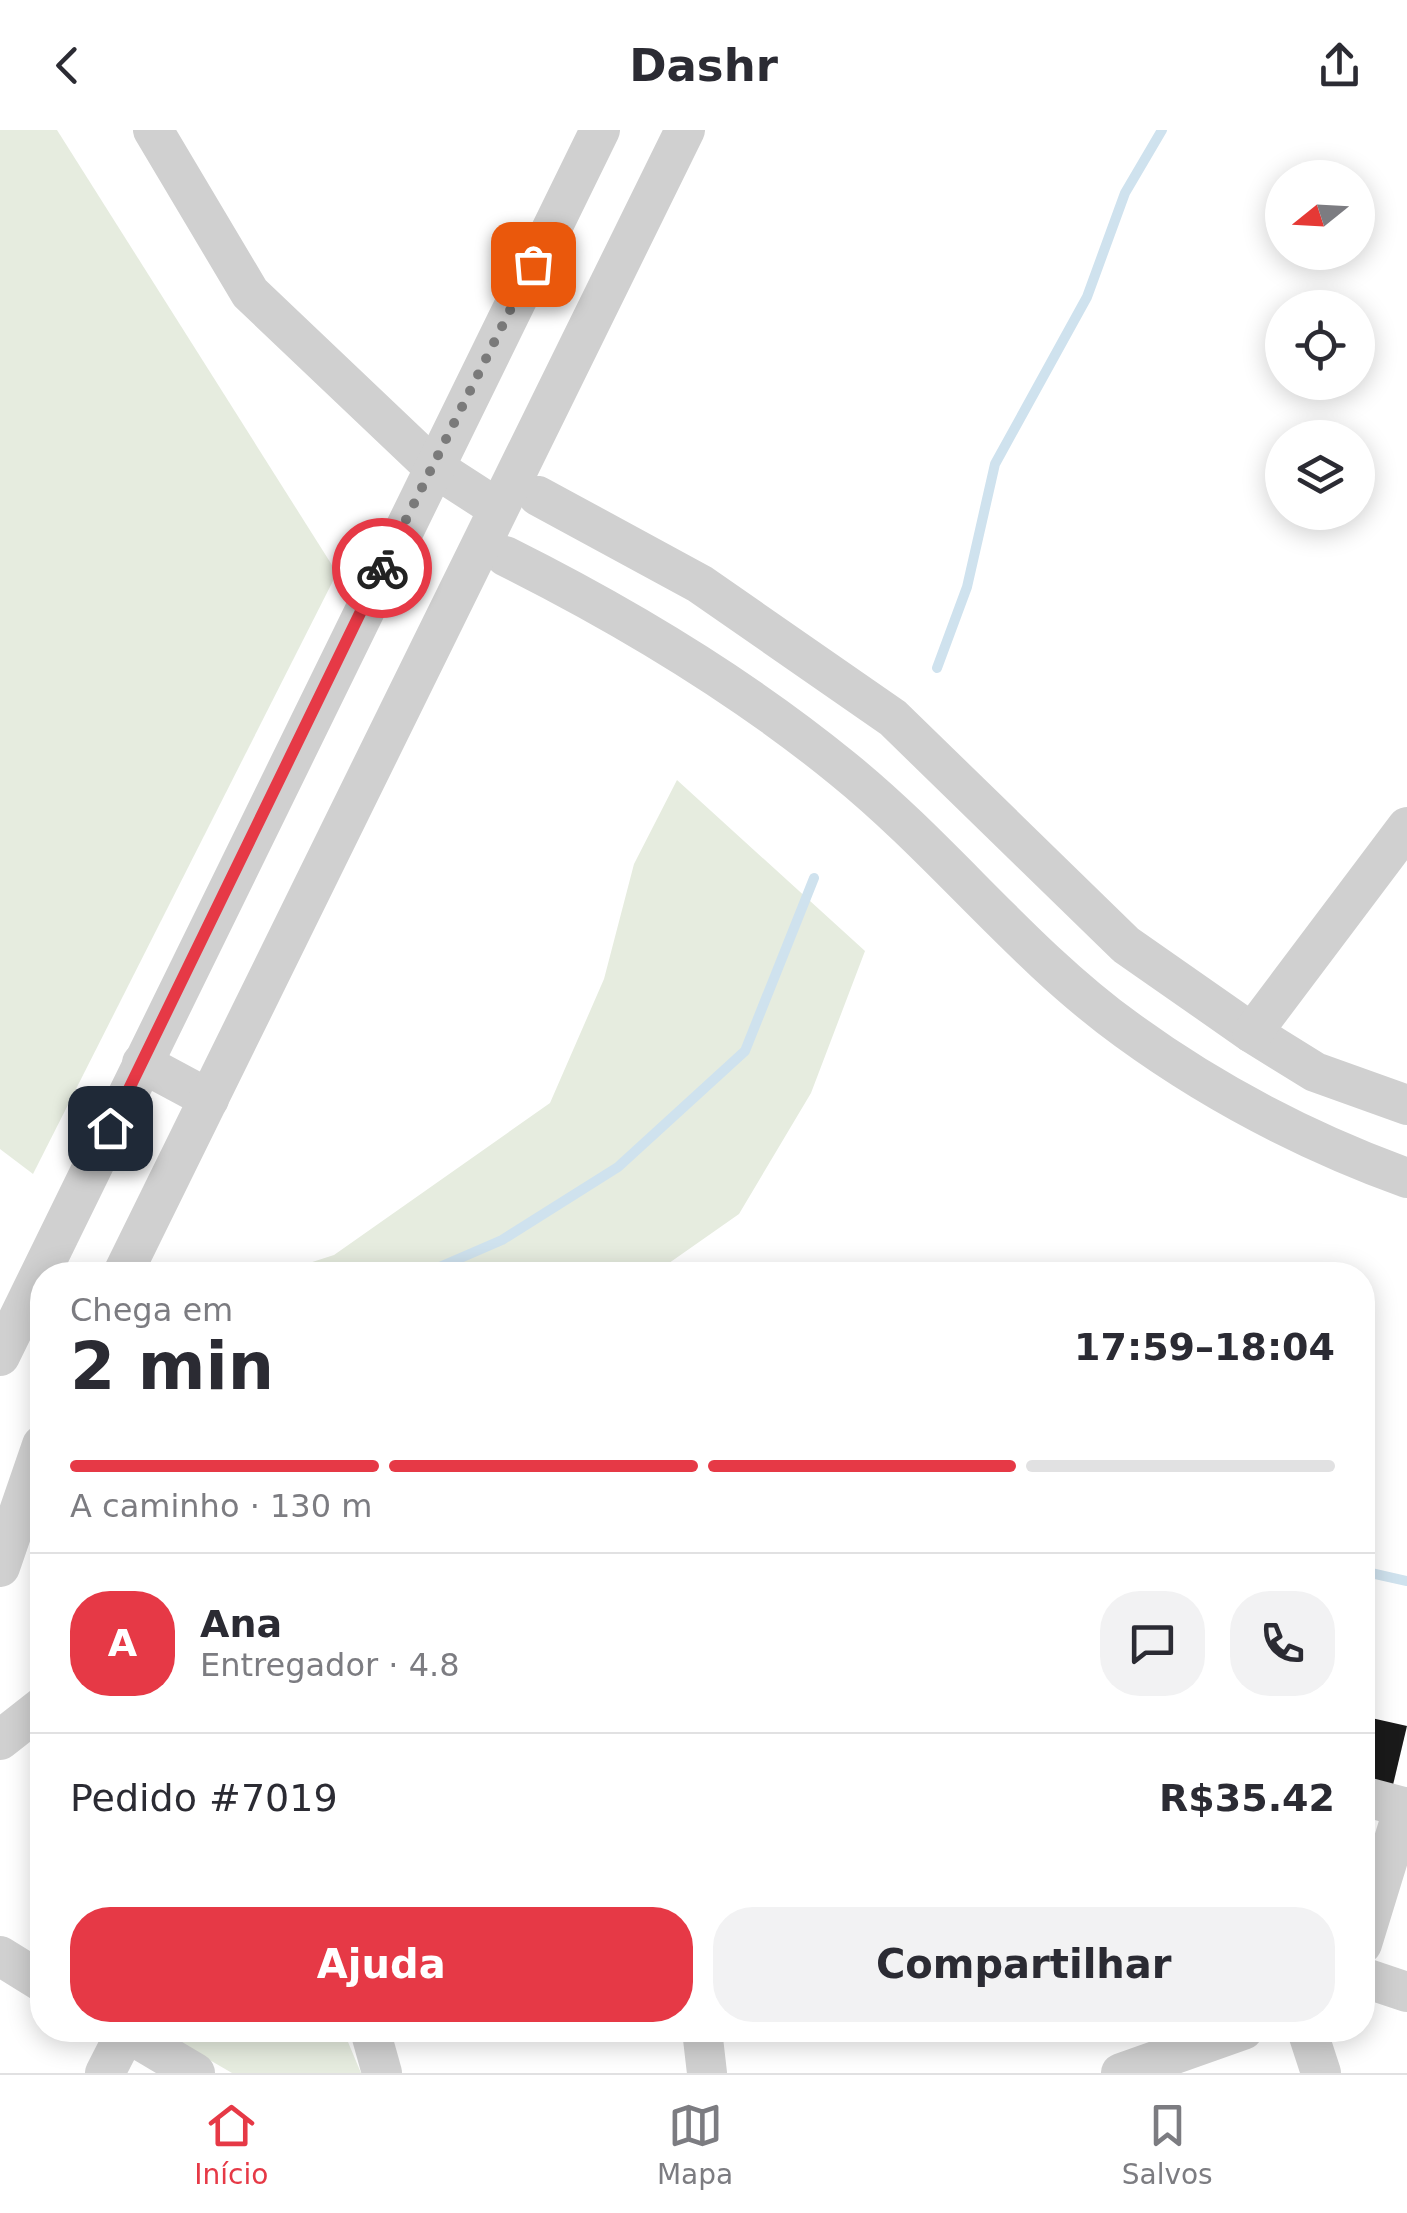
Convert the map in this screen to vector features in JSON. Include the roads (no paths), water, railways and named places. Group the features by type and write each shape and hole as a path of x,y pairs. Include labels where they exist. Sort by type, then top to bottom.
{"street":[{"path":"153,130 250,293 432,466 497,508"},
{"path":"40,1262 600,130"},
{"path":"128,1262 685,130"},
{"path":"538,496 700,584 893,718 1126,945 1315,1072 1407,1105"},
{"path":"587,597 610,536"},
{"path":"505,556 587,597 734,686 846,770 1125,1029 1236,1102 1407,1178"},
{"path":"1252,1033 1407,827"},
{"path":"142,1063 209,1099"},
{"path":"5,1331 30,1282"},
{"path":"0,1567 30,1480"},
{"path":"1375,1800 1405,1808 1375,1903"},
{"path":"0,1956 30,1975"},
{"path":"1375,1981 1407,1992"},
{"path":"106,2073 120,2042"},
{"path":"143,2042 194,2073"},
{"path":"373,2042 382,2073"},
{"path":"703,2042 707,2073"},
{"path":"1120,2073 1209,2042"},
{"path":"1311,2042 1321,2073"}],"waterway":[{"path":"937,668 967,587 995,464 1087,297 1125,193 1162,130"},
{"path":"451,1262 502,1240 618,1167 745,1051 814,878"},
{"path":"1375,1574 1407,1581"}]}
